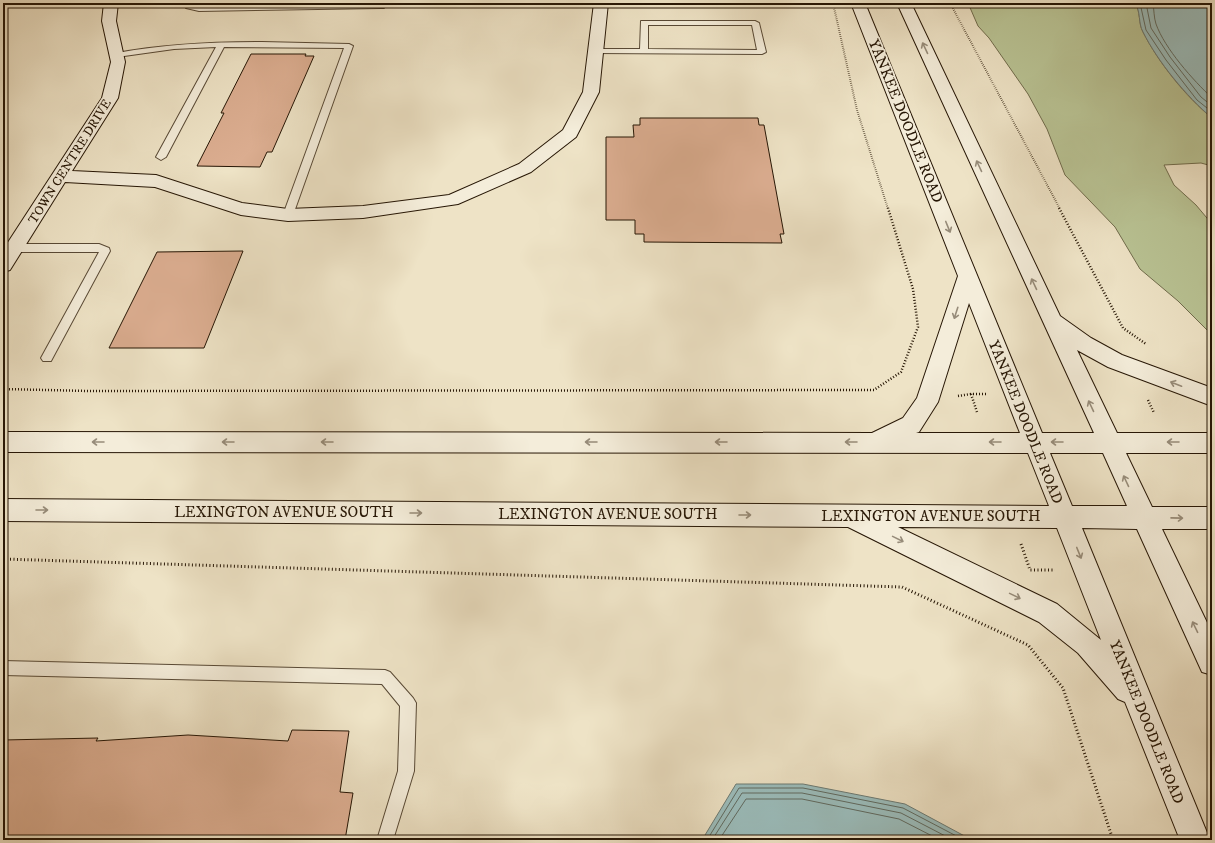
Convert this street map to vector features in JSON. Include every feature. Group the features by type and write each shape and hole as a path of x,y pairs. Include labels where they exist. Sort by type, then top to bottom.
{"street":[{"name":"TOWN CENTRE DRIVE","path":"3,265 110,98 118,62 109,21 111,3"},
{"path":"60,176 156,181 241,209 288,215 363,212 452,200 525,168 570,132 591,92 601,3"},
{"name":"YANKEE DOODLE ROAD","path":"858,3 1195,840"},
{"path":"904,3 1212,662"},
{"path":"876,442 911,425 927,402 968,276"},
{"path":"1051,319 1084,344 1115,361 1212,398"},
{"path":"3,442 1212,443"},
{"name":"LEXINGTON AVENUE SOUTH","path":"3,510 1212,518"},
{"path":"851,516 1048,613 1087,644 1138,701"}],"lane":[{"path":"188,3 189,6 198,9 381,6 382,3"},
{"path":"596,51 644,52 762,52 755,23 644,23 644,52"},
{"path":"117,55 151,48 183,45 349,46 288,215"},
{"path":"161,157 221,45"},
{"path":"14,248 99,248 105,251 47,358"},
{"path":"3,668 385,677 408,703 406,771 385,840"}],"path":[{"path":"3,389 89,391 874,390 901,372 918,327 913,289 857,110 833,3"},
{"path":"950,3 1123,328 1148,346"},
{"path":"971,394 977,412"},
{"path":"957,396 971,394 993,394"},
{"path":"1021,543 1030,570 1058,570"},
{"path":"3,559 902,587 1028,645 1062,688 1113,840"}],"green space":[{"path":"968,3 1135,3 1138,10 1141,29 1156,55 1192,100 1212,118 1212,166 1201,163 1164,165 1174,185 1196,205 1212,224 1212,335 1178,301 1140,269 1115,227 1065,175 1047,129 1028,94 989,38 978,26"}],"water":[{"path":"1135,3 1212,3 1212,118 1192,100 1156,55 1141,29 1138,10"},
{"path":"736,784 803,784 905,804 972,840 702,840"}],"building":[{"path":"251,54 306,54 305,56 314,56 272,152 267,152 260,167 197,166 224,113 221,113"},
{"path":"640,118 758,118 759,125 764,125 784,234 780,234 782,243 644,242 644,234 635,234 635,220 606,220 606,137 634,137 633,125 640,125"},
{"path":"243,251 204,348 109,348 157,252"},
{"path":"292,730 349,731 340,792 353,793 345,840 3,840 3,740 98,738 96,741 188,735 288,741"}]}
